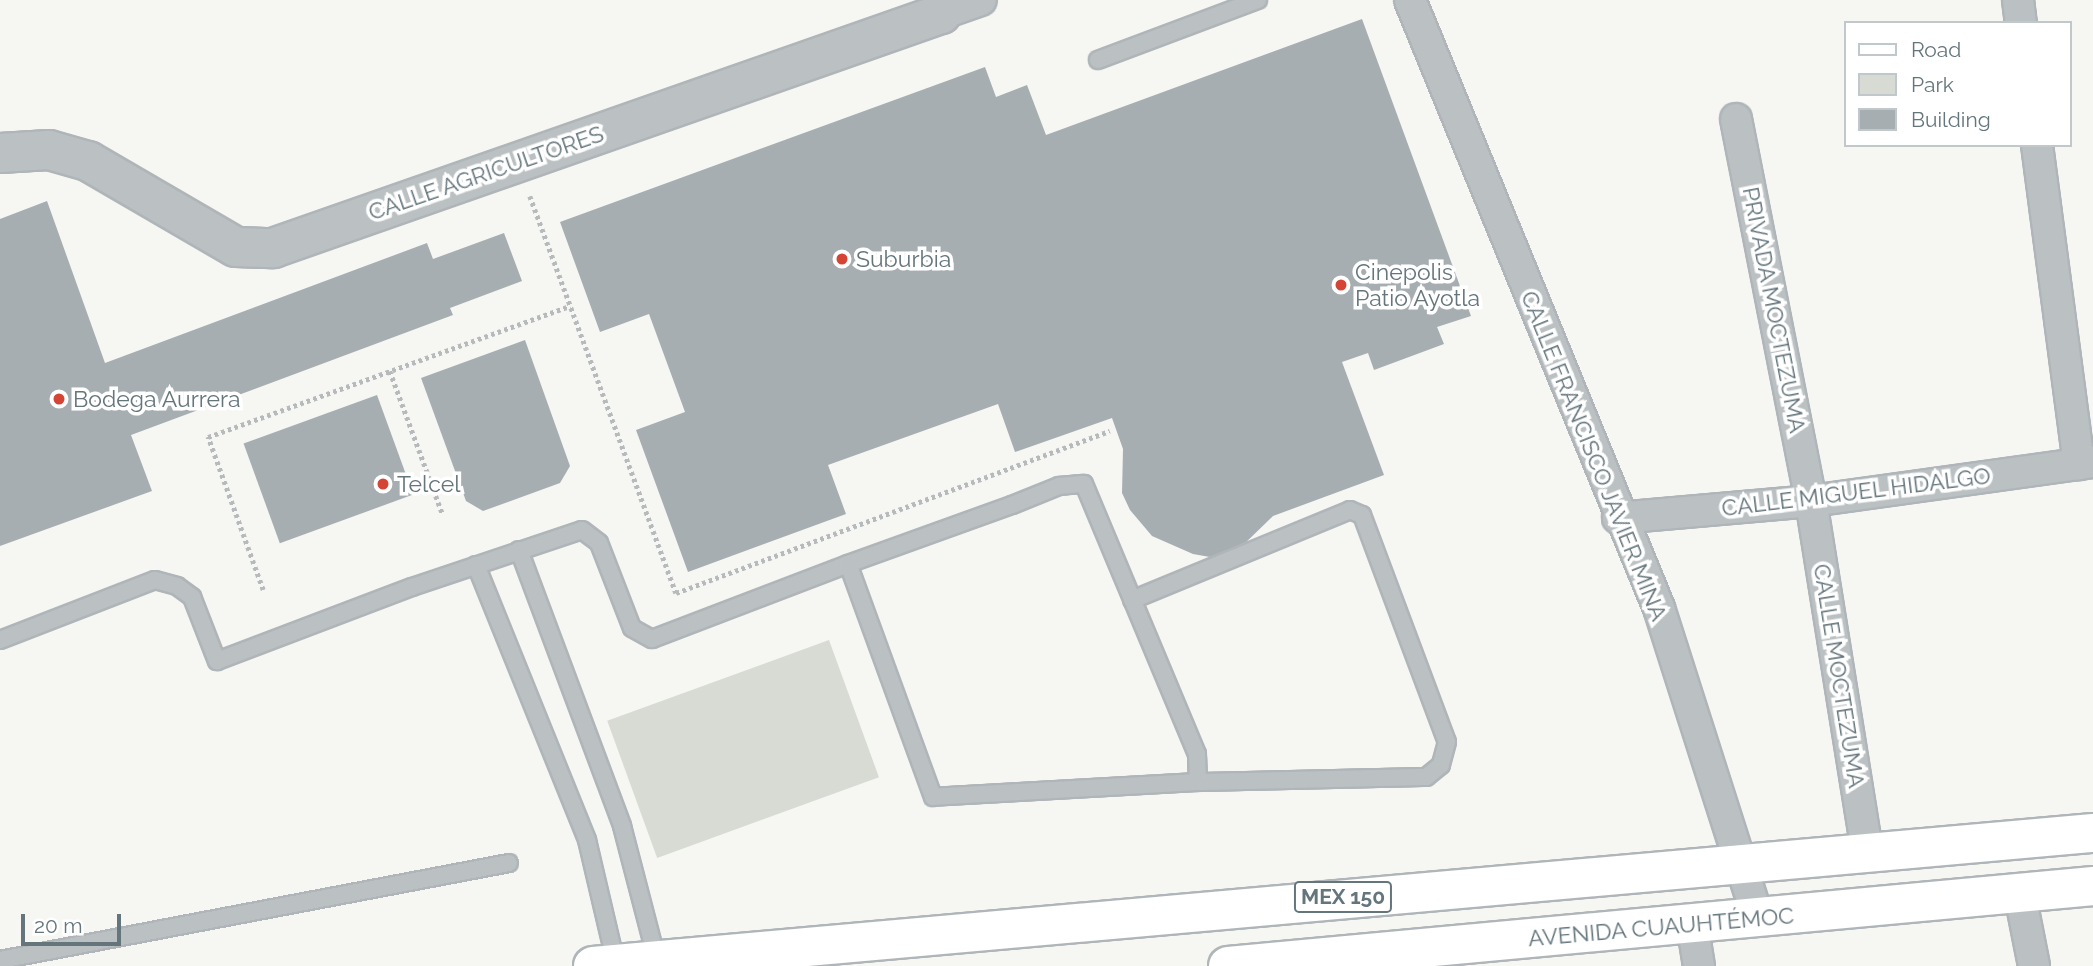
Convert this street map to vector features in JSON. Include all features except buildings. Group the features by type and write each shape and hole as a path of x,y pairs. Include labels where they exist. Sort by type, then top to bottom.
{"main road":[{"name":"MEX 150","path":"608,965 1738,861 2093,832"},
{"name":"AVENIDA CUAUHTÉMOC","path":"1244,965 2020,895 2093,886"}],"street":[{"name":"CALLE AGRICULTORES","path":"0,153 49,150 88,161 236,247 273,248 942,7 981,0"},
{"name":"CALLE FRANCISCO JAVIER MINA","path":"1410,0 1618,518 1659,608 1758,919"},
{"path":"2018,0 2021,21"},
{"name":"PRIVADA MOCTEZUMA","path":"1736,119 1811,501"},
{"path":"2037,147 2086,463"},
{"name":"CALLE MIGUEL HIDALGO","path":"1618,518 1811,501 2086,463"},
{"name":"CALLE MOCTEZUMA","path":"1811,501 1867,852"},
{"path":"2020,895 2034,966"},
{"path":"1692,923 1699,966"}],"lane":[{"path":"1098,61 1258,0"},
{"path":"0,640 155,580 177,586 191,597 217,661 476,565 582,530 599,544 632,628 652,639 1059,486 1084,484 1197,754 1198,782"},
{"path":"849,564 933,797 1198,782 1426,777 1441,765 1447,742 1362,515 1350,510 1132,600"},
{"path":"519,550 622,826 658,962"},
{"path":"476,565 587,840 608,965"},
{"path":"0,960 509,863"}],"path":[{"path":"517,162 676,593 1111,431"},
{"path":"263,590 208,437 570,306"},
{"path":"390,371 443,516"}],"green space":[{"path":"829,640 879,777 657,858 607,721"}],"place":[{"name":"Suburbia","path":"842,259"},
{"name":"Cinepolis Patio Ayotla","path":"1341,285"},
{"name":"Bodega Aurrera","path":"59,399"},
{"name":"Telcel","path":"383,484"}]}
